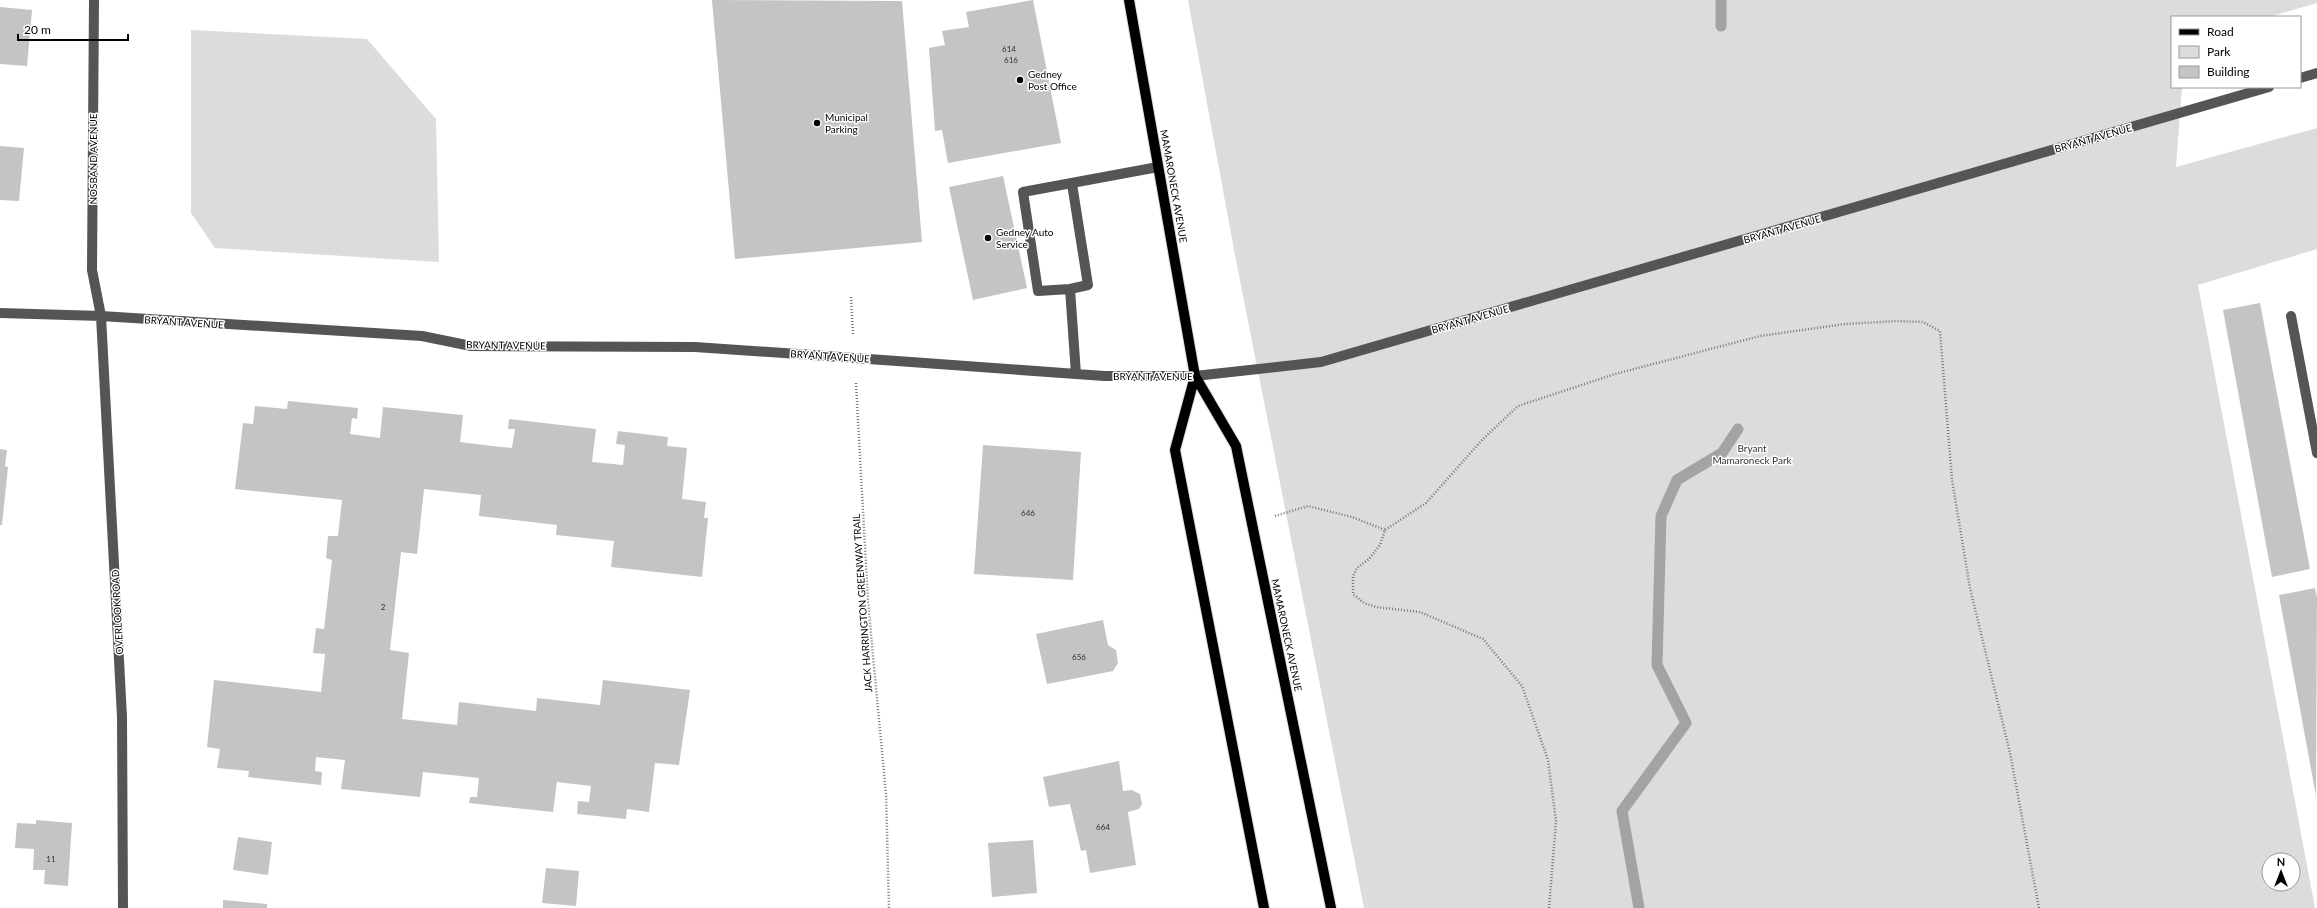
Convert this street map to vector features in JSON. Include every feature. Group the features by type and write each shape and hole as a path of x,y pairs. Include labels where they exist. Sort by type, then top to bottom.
{"main road":[{"name":"MAMARONECK AVENUE","path":"1129,0 1195,376 1236,446 1331,908"},
{"name":"MAMARONECK AVENUE","path":"1195,376 1175,450 1264,908"}],"street":[{"name":"NOSBAND AVENUE","path":"94,0 92,270 101,316"},
{"path":"2301,78 2317,73"},
{"name":"BRYANT AVENUE","path":"0,313 101,316 422,336 471,346 695,347 1076,374 1195,376 1321,362 2266,88"},
{"path":"1072,184 1088,284 1070,289 1038,291 1023,192 1072,184 1158,166"},
{"path":"1070,289 1076,374"},
{"name":"OVERLOOK ROAD","path":"101,316 122,717 123,908"},
{"path":"2291,316 2317,453"}],"path":[{"path":"851,297 853,336"},
{"path":"1550,908 1556,821 1548,760 1522,686 1483,639 1420,612 1376,607 1364,603 1353,594 1353,576 1357,568 1369,559 1380,545 1385,530 1426,503 1482,440 1518,406 1615,374 1760,336 1844,324 1896,321 1923,322 1940,331 1952,480 1970,588 2010,754 2039,908"},
{"name":"JACK HARRINGTON GREENWAY TRAIL","path":"856,375 868,602 886,794 889,908"},
{"path":"1252,524 1308,506 1352,518 1385,530"}],"green space":[{"name":"Bryant Mamaroneck Park","path":"1188,0 2317,0 2317,3 2272,16 2171,16 2171,88 2182,88 2176,167 2317,128 2317,249 2198,285 2315,908 1364,908 1234,250"},
{"path":"191,30 367,39 436,119 439,262 215,248 191,213"}],"building":[{"name":"Municipal Parking","path":"712,0 902,1 922,242 735,259"},
{"path":"1033,0 1061,143 948,163 942,130 935,131 929,48 945,45 942,31 969,27 966,12"},
{"path":"0,7 32,10 27,66 0,64"},
{"path":"0,146 24,148 19,201 0,200"},
{"name":"Gedney Auto Service","path":"1003,176 1027,288 973,300 949,187"},
{"path":"2260,303 2310,569 2272,577 2223,310"},
{"path":"288,401 358,408 357,419 352,418 350,434 380,438 383,407 463,415 460,442 492,446 512,448 515,429 508,429 509,419 596,429 592,462 623,465 625,445 616,444 618,431 668,437 667,446 687,448 682,499 706,502 704,518 708,518 702,577 611,567 614,541 556,535 557,525 479,516 481,495 424,489 417,554 401,552 390,650 409,653 402,719 457,725 459,702 536,711 537,698 600,705 603,680 690,690 679,765 655,763 649,812 627,809 626,819 577,814 578,801 589,802 591,786 557,782 553,812 469,803 470,797 477,797 479,778 423,772 420,797 341,789 345,760 316,757 315,771 322,772 321,785 248,777 249,771 217,768 220,749 207,747 214,680 321,692 325,654 313,653 316,628 324,629 332,560 326,558 328,536 338,536 342,500 235,489 243,423 253,424 255,406 287,409"},
{"path":"983,445 1081,452 1073,580 974,574"},
{"path":"0,449 7,450 5,466 8,467 2,525 0,525"},
{"path":"2315,588 2317,597 2316,796 2279,595"},
{"path":"1103,620 1108,645 1116,650 1118,663 1113,671 1047,684 1036,634"},
{"path":"1119,761 1123,791 1132,790 1140,794 1142,804 1139,809 1128,812 1136,865 1090,873 1086,850 1081,851 1070,804 1049,807 1043,777"},
{"path":"36,820 72,823 68,886 44,884 45,870 33,870 34,849 15,848 17,823 36,824"},
{"path":"238,837 272,842 268,875 233,870"},
{"path":"1033,840 1037,893 992,897 988,843"},
{"path":"546,868 579,871 576,906 542,903"},
{"path":"223,900 267,904 267,908 223,908"}],"waterway":[{"path":"1721,0 1721,26"},
{"path":"1639,908 1622,811 1686,723 1657,665 1661,516 1677,480 1722,453 1738,429"}],"place":[{"name":"Gedney Post Office","path":"1020,80"},
{"name":"Municipal Parking","path":"817,123"},
{"name":"Gedney Auto Service","path":"988,238"}]}
